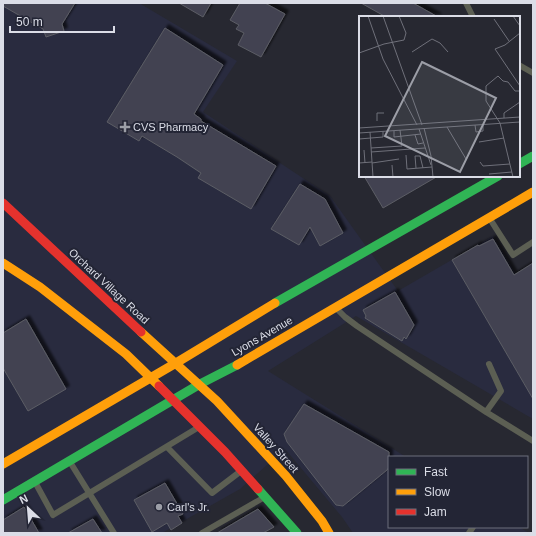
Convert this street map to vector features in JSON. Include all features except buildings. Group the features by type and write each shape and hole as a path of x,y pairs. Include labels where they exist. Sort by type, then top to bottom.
{"main road":[{"path":"520,163 533,156"},
{"name":"Lyons Avenue","path":"3,464 176,363 298,289 496,177"},
{"name":"Lyons Avenue","path":"3,500 70,462 200,384 533,192"},
{"name":"Orchard Village Road","path":"3,202 119,313 200,384"},
{"path":"3,263 40,287 126,354 200,426 297,533"},
{"name":"Valley Street","path":"200,384 286,476 322,521 329,533"}],"lane":[{"path":"466,3 472,16"},
{"path":"520,66 533,73"},
{"path":"489,218 513,254 533,242"},
{"path":"335,307 345,318 486,412 533,441"},
{"path":"486,412 501,391 489,364"},
{"path":"35,482 53,515 200,426"},
{"path":"167,447 212,493 242,471"},
{"path":"70,462 114,533"},
{"path":"202,533 265,497"}],"shaded area":[{"path":"3,3 139,3 237,61 203,112 330,196 398,291 493,236 533,302 533,419 356,316 268,371 404,456 388,456 388,528 521,528 529,533 353,533 342,517 285,449 240,489 162,533 3,533"}],"traffic: fast":[{"path":"520,163 533,156"},
{"path":"275,303 496,177"},
{"path":"3,500 200,384 237,365"},
{"path":"258,489 297,533"}],"traffic: slow":[{"path":"237,365 533,192"},
{"path":"3,263 40,287 126,354 159,386"},
{"path":"3,464 176,363 275,303"},
{"path":"141,332 217,401 286,476 322,521 329,533"}],"traffic: jam":[{"path":"3,203 141,332"},
{"path":"159,386 225,452 258,489"}],"place":[{"name":"CVS Pharmacy","path":"125,127"},
{"name":"Carl's Jr.","path":"159,507"}]}
